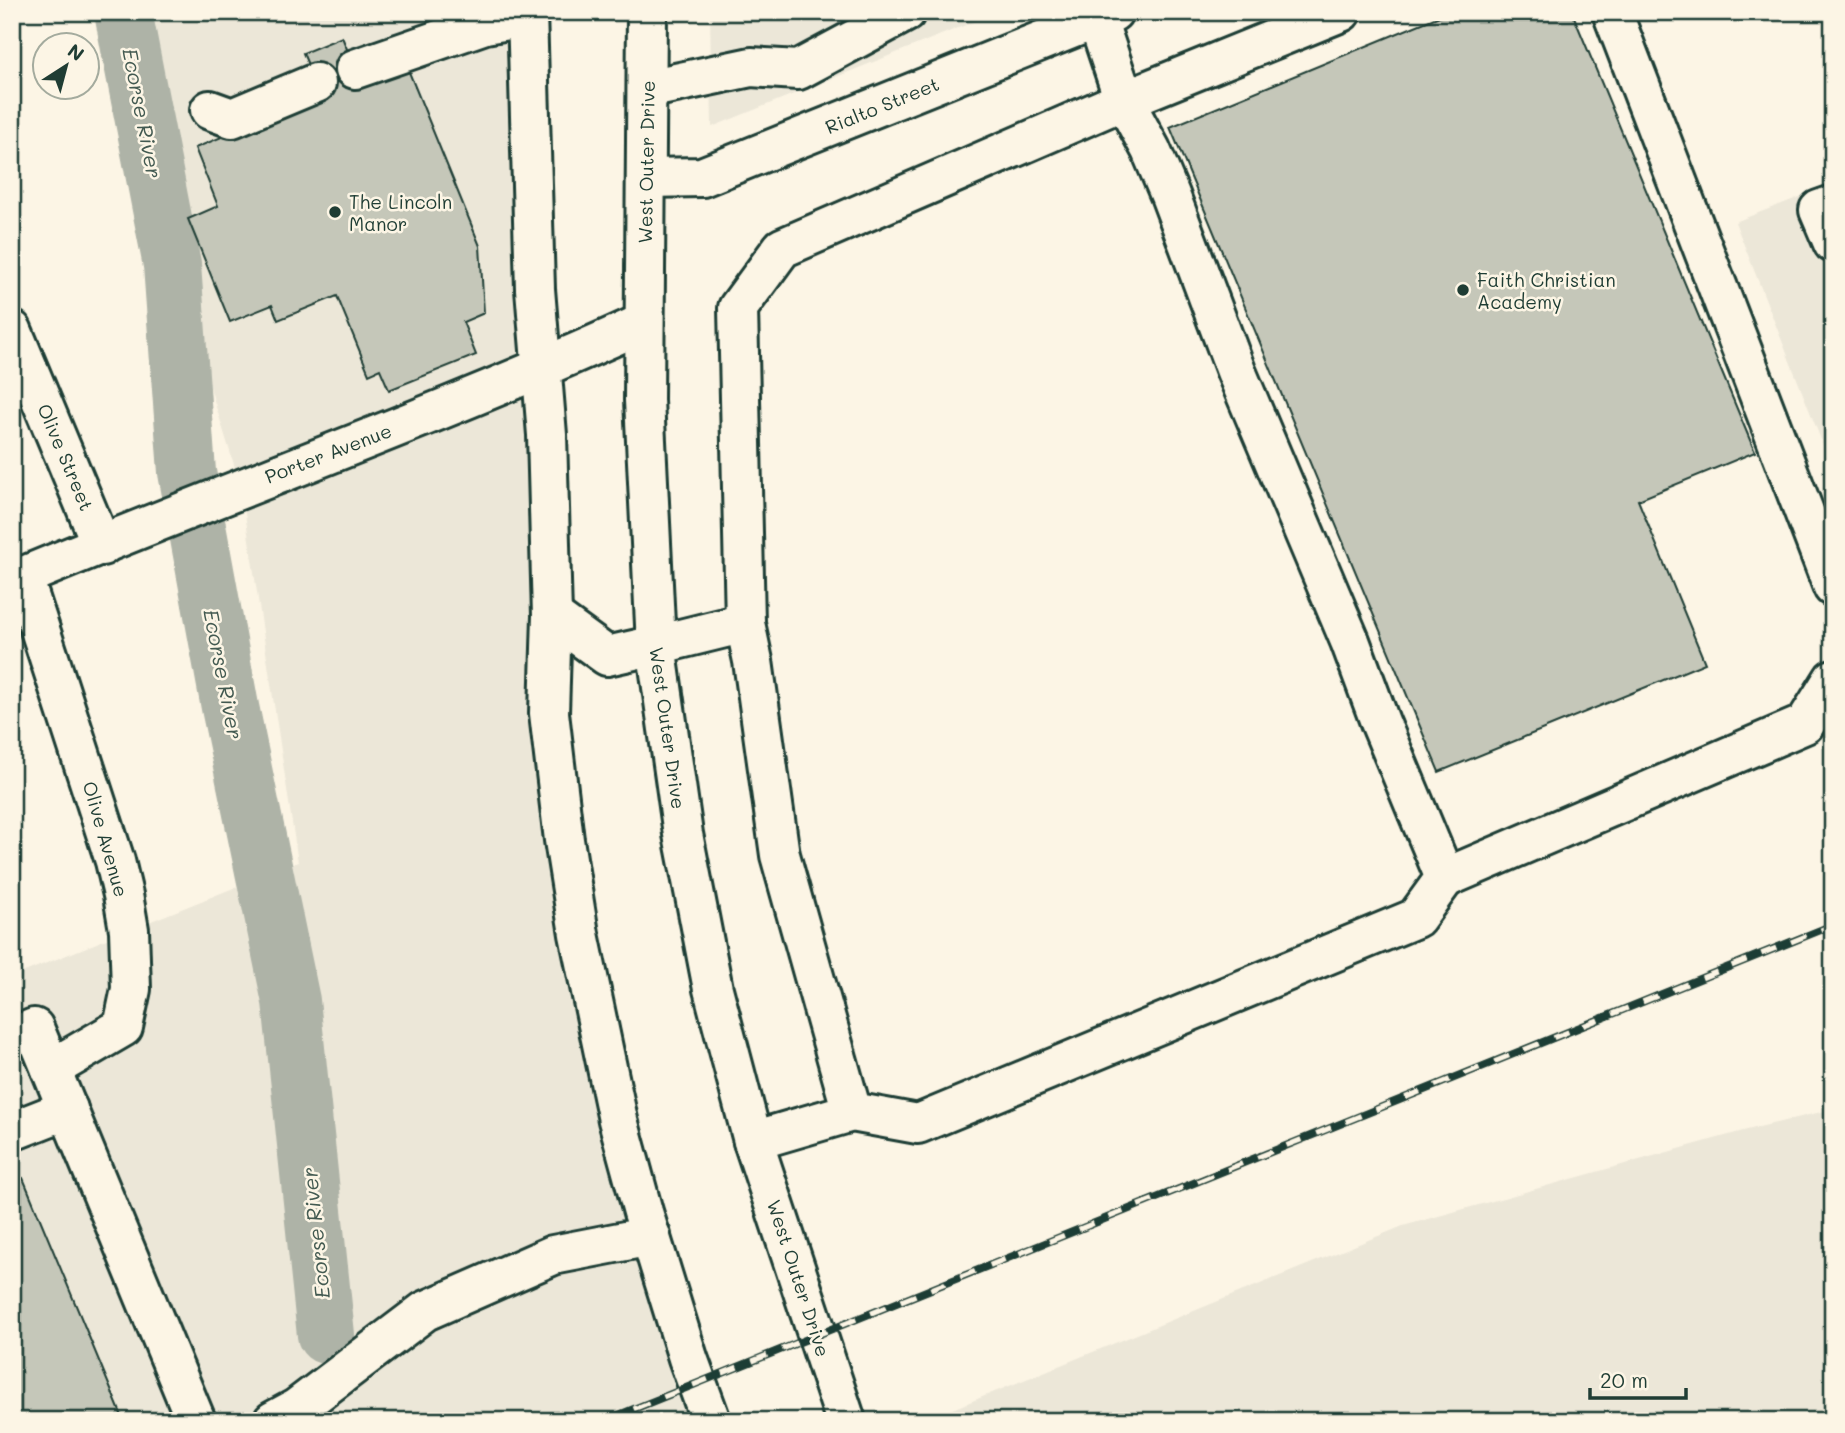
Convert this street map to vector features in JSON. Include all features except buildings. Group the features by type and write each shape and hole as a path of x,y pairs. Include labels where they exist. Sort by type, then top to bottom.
{"main road":[{"name":"West Outer Drive","path":"647,12 647,178 643,323 645,414 656,645 682,834 713,989 753,1141 846,1421"},
{"path":"647,89 751,67 798,70 906,12"},
{"path":"852,1112 780,855 753,661 745,623 738,308 782,248 1125,100 1341,12"},
{"path":"1612,12 1833,587"},
{"path":"355,69 485,24 527,15 535,289 547,435 552,616 549,713 564,840 579,934 618,1120 688,1358 711,1421"},
{"path":"1105,15 1125,100 1170,195 1236,371 1350,641 1380,722 1445,878"},
{"name":"Rialto Street","path":"647,178 702,177 1105,15"},
{"path":"210,110 232,118 303,89"},
{"path":"1833,205 1819,210 1833,243"},
{"name":"Porter Avenue","path":"18,579 241,487 541,369 643,323"},
{"name":"Olive Street","path":"12,330 102,546"},
{"name":"Olive Avenue","path":"18,579 115,861 129,930 131,989 123,1027 51,1069"},
{"path":"552,616 607,656 745,623"},
{"path":"753,1141 852,1112 918,1124 1416,918 1445,878 1805,724 1833,678"},
{"path":"23,1033 51,1069 196,1421"},
{"path":"12,1131 68,1109"},
{"path":"273,1421 297,1408 425,1311 554,1255 651,1236"}],"shaded area":[{"path":"120,12 527,12 564,840 711,1421 12,1421 12,977 298,862 241,487 172,265"},
{"path":"710,12 998,12 712,127"},
{"path":"1833,184 1833,470 1735,222"},
{"path":"1833,1109 1833,1421 923,1421 1403,1226 1743,1131"}],"waterway":[{"name":"Ecorse River","path":"123,12 172,265 187,472 230,707 291,1001 326,1335"}],"railway":[{"path":"604,1421 1833,925"}],"place":[{"name":"The Lincoln Manor","path":"335,212"},
{"name":"Faith Christian Academy","path":"1463,290"}]}
